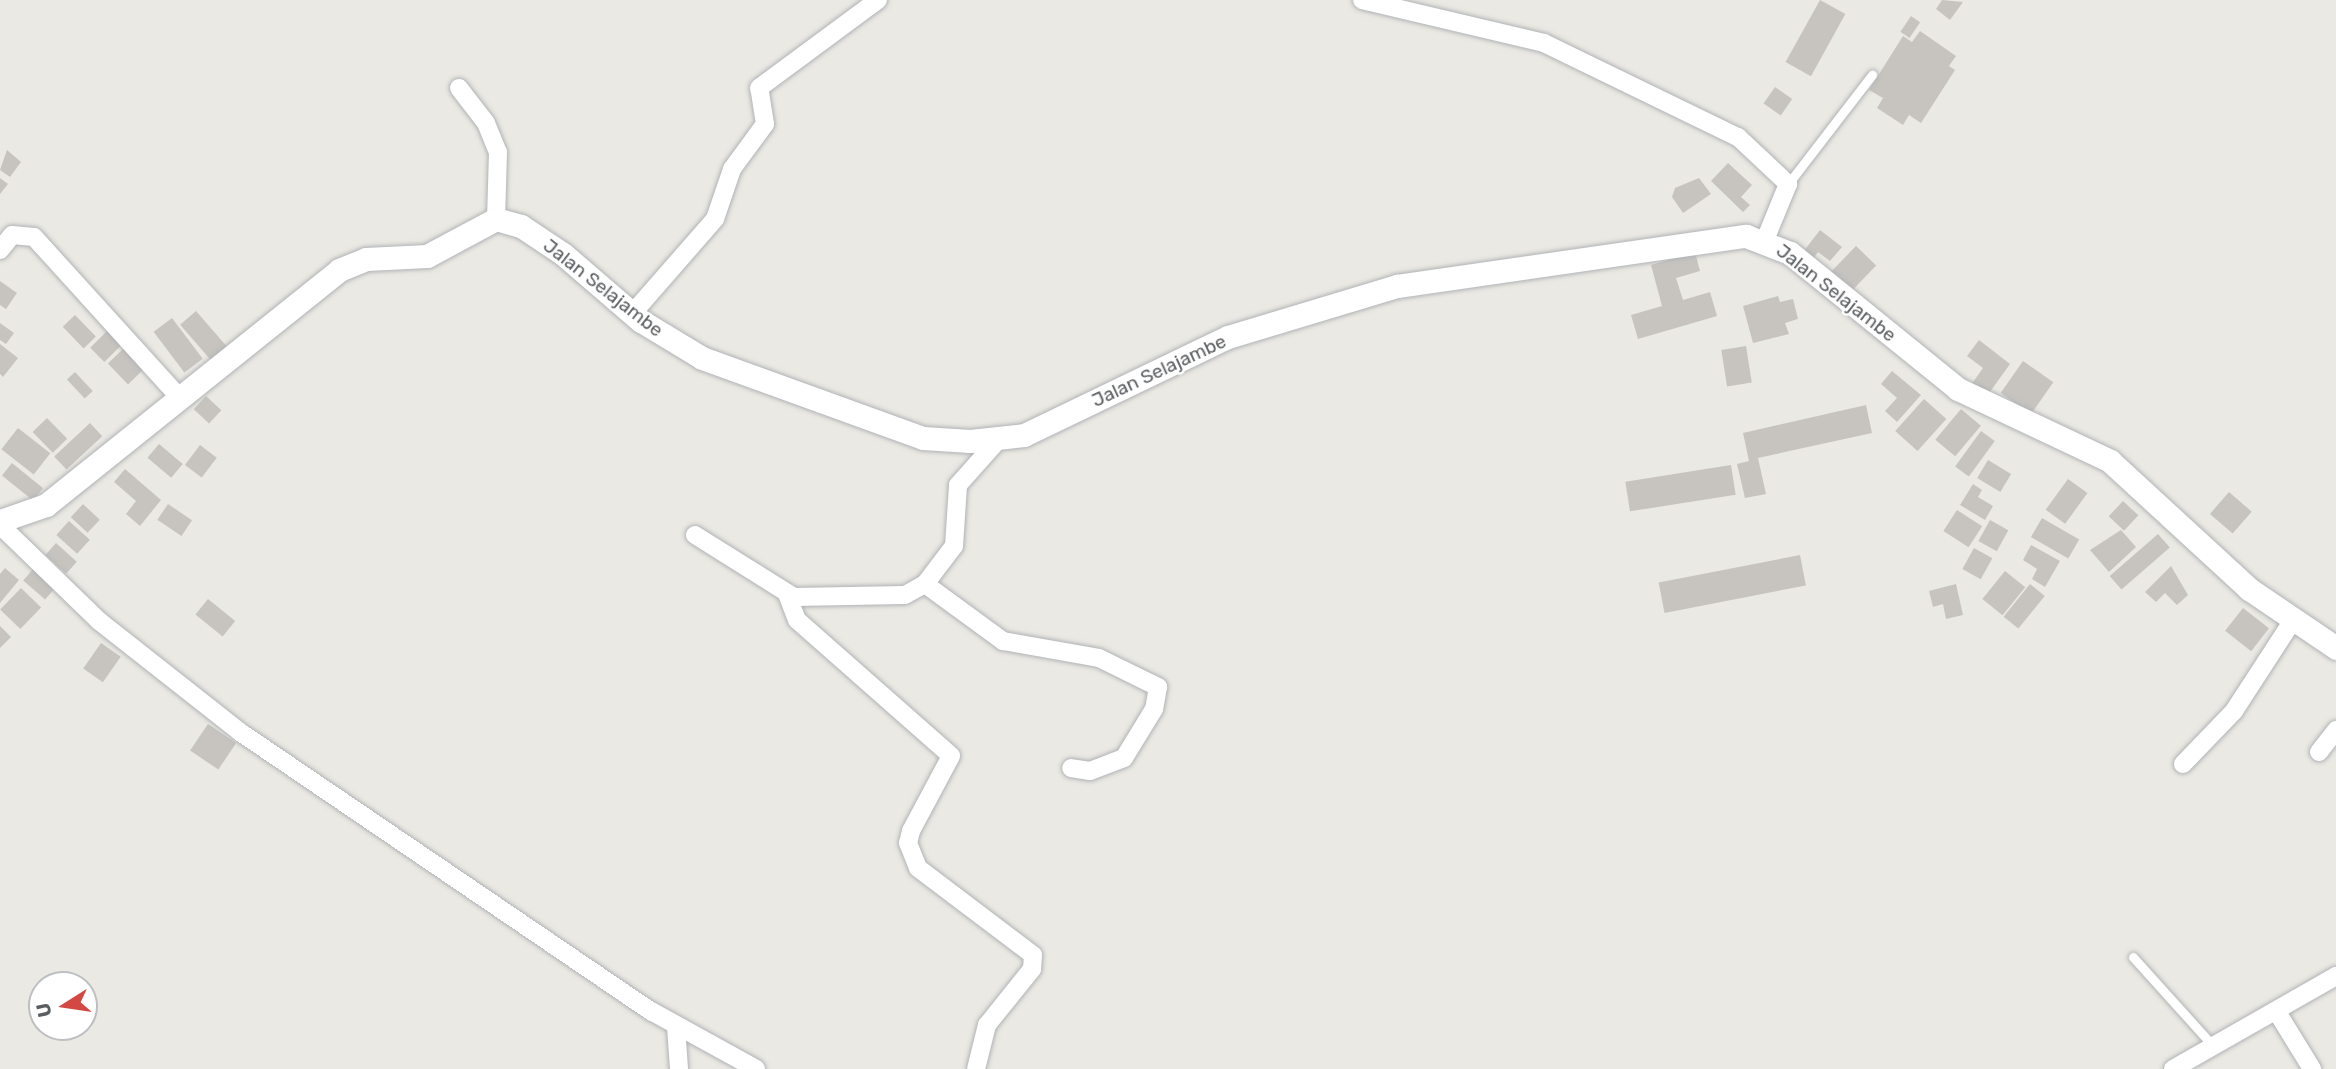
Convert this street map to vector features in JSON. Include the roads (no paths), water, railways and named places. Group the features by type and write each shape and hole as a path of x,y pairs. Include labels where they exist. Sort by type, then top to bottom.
{"street":[{"path":"632,314 715,219 732,169 765,124 759,88 878,0"},
{"path":"1362,0 1511,33 1590,61 1738,137 1788,184 1765,240"},
{"path":"459,88 486,123 498,152 496,219 426,256 347,265 178,396 46,505 0,523 89,612 240,732 676,1026 756,1069"},
{"name":"Jalan Selajambe","path":"496,219 521,226 563,254 632,314 714,364 934,440 999,439 1050,425 1246,331 1384,290 1722,239 1765,240 1790,253 1958,389 2110,461 2231,574 2336,648"},
{"path":"0,250 12,235 34,237 178,396"},
{"path":"695,535 787,594 886,598 925,584 960,535 958,485 999,439"},
{"path":"925,584 1003,640 1099,658 1158,687 1154,709 1124,758 1090,771 1072,768"},
{"path":"787,594 797,620 951,756 911,831 908,844 918,868 1033,955 1032,969 990,1019 976,1069"},
{"path":"2183,764 2234,711 2293,620"},
{"path":"2319,752 2336,730"},
{"path":"2173,1069 2336,976"},
{"path":"2277,1012 2312,1069"},
{"path":"676,1026 679,1069"}],"lane":[{"path":"1788,184 1872,75"},
{"path":"2133,957 2214,1047"}]}
